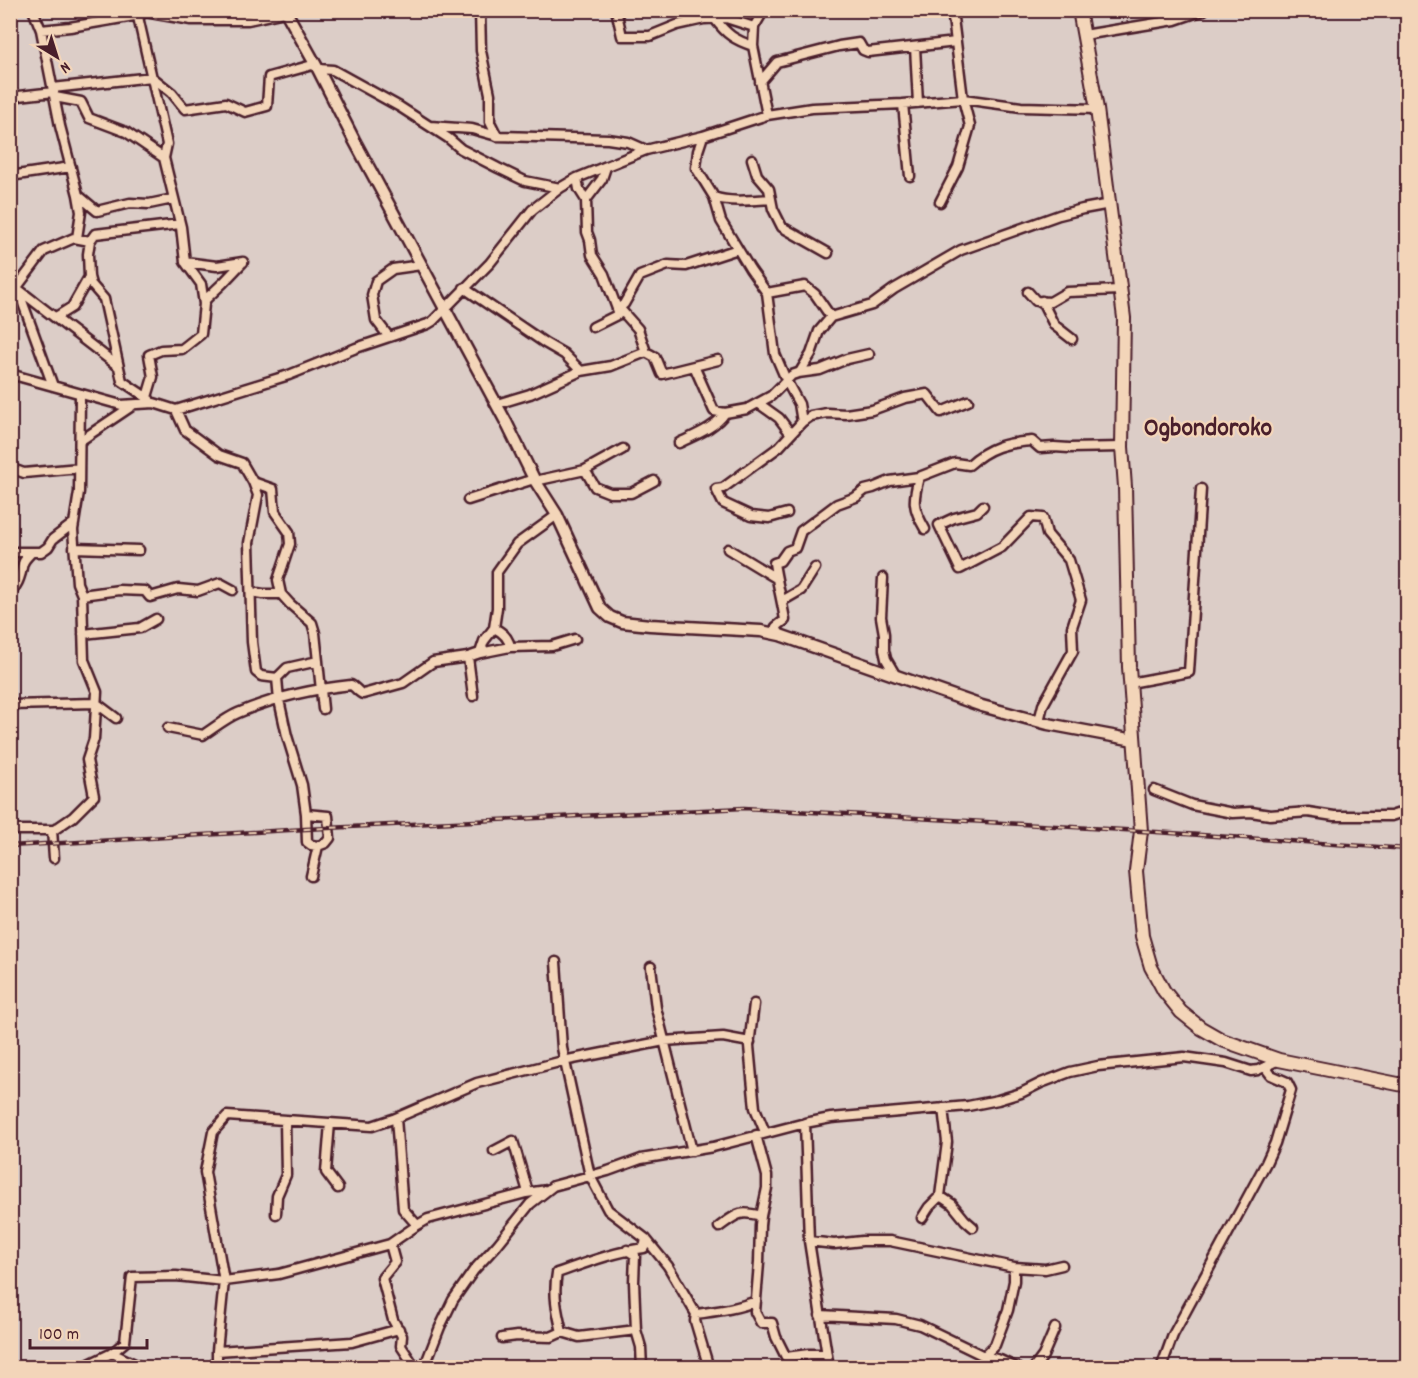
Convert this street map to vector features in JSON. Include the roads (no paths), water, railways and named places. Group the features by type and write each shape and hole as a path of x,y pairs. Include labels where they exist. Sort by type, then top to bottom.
{"main road":[{"path":"1079,10 1097,109 1124,318 1122,447 1130,684 1141,831 1136,870 1142,936 1151,967 1164,991 1181,1012 1201,1028 1222,1040 1279,1060 1407,1086"}],"street":[{"path":"33,10 40,30 60,126 78,195 81,212 77,238"},
{"path":"480,10 481,51 490,94 490,122 497,136"},
{"path":"616,10 622,36 650,36 677,25 704,19 726,18 754,27"},
{"path":"738,40 754,27 764,10"},
{"path":"940,202 958,167 970,126 963,99 952,10"},
{"path":"1084,35 1175,20 1204,10"},
{"path":"40,30 117,14 134,16 143,13 191,20 248,20 285,11 317,66 535,480 557,514 600,608 610,617 622,622 650,625 780,634 982,706 1039,722 1134,740"},
{"path":"143,13 152,77 167,144 164,158 180,225 185,262 201,284 204,304 201,334 182,349 161,350 149,355 153,377 151,400"},
{"path":"715,19 727,33 753,45"},
{"path":"754,27 753,45 767,115"},
{"path":"760,82 777,62 839,46 859,43 863,50 868,52 956,42"},
{"path":"915,47 918,103"},
{"path":"10,97 54,93 152,77 172,93 185,110 226,103 245,112 267,106 269,77 317,66 333,70 400,107 448,138 460,149 525,181 560,188"},
{"path":"54,93 81,102 88,118 126,132 164,158"},
{"path":"180,225 94,234 87,254 91,284 104,299 122,381 151,400 176,410 289,375 356,348 428,324 490,263 532,210 577,178 646,150 703,136 767,115 812,108 963,99 1021,107 1097,109"},
{"path":"903,104 910,176"},
{"path":"430,126 472,129 497,136 608,139 628,142 646,150"},
{"path":"703,136 696,168 714,197 721,221 767,293 775,354 799,404 802,422"},
{"path":"752,159 757,175 769,189 773,209 782,227 828,253"},
{"path":"10,176 71,167"},
{"path":"586,200 602,179 606,167"},
{"path":"577,178 579,189 586,200 586,232 590,240 592,255 604,274 618,312"},
{"path":"78,195 98,211 130,203 149,204 173,199"},
{"path":"714,197 771,200"},
{"path":"800,372 811,354 819,330 831,317 872,305 894,289 961,250 1059,215 1110,204"},
{"path":"14,285 44,251 74,238 90,240"},
{"path":"593,327 618,312 640,276 668,265 686,266 738,249"},
{"path":"185,262 216,266 243,262 206,299 204,304"},
{"path":"389,337 376,320 372,295 376,281 393,269 421,265"},
{"path":"56,316 72,307 89,277"},
{"path":"14,285 118,367"},
{"path":"14,285 53,386"},
{"path":"767,293 805,286 815,294 831,317"},
{"path":"464,288 564,354 581,371"},
{"path":"1028,292 1036,301 1050,302 1067,292 1120,290"},
{"path":"1042,301 1054,325 1072,339"},
{"path":"618,312 622,311 638,329 646,352 655,357 662,374 718,360"},
{"path":"496,404 530,394 581,371 611,366 646,352"},
{"path":"694,366 714,411 725,413 747,409 771,396 792,375 820,370 847,359 869,354"},
{"path":"10,374 121,405 151,400"},
{"path":"787,513 769,518 751,516 723,503 716,489 723,488 779,447 802,422 811,416 872,410 905,398 927,394 941,412 968,401"},
{"path":"10,830 54,830 73,817 94,796 87,760 94,739 97,692 84,660 82,595 77,583 73,530 79,492 80,395"},
{"path":"758,403 779,418 791,434"},
{"path":"80,441 135,404"},
{"path":"176,410 185,430 219,455 242,463 258,495 249,543 252,642 256,672 261,676 278,678"},
{"path":"679,443 707,429 725,413"},
{"path":"780,634 776,627 785,621 774,563 780,561 787,551 795,548 801,531 837,504 890,481 919,477 955,463 969,465 991,449 1004,444 1032,441 1040,448 1122,447"},
{"path":"468,500 535,480 585,470 623,449"},
{"path":"10,468 24,473 79,468"},
{"path":"585,470 595,487 610,494 631,493 654,481"},
{"path":"919,477 914,496 916,515 925,529"},
{"path":"253,482 273,489 275,512 289,532 290,544 278,580 281,594 312,623 323,709"},
{"path":"1130,684 1189,672 1201,489"},
{"path":"983,506 977,512 939,525 960,569 1002,547 1031,518 1043,518 1047,534 1069,560 1081,600 1072,627 1073,651 1043,705 1039,722"},
{"path":"480,653 484,641 494,628 498,608 496,572 517,544 557,514"},
{"path":"10,552 41,552 53,539 74,523"},
{"path":"74,548 139,550"},
{"path":"728,549 776,578"},
{"path":"10,597 19,579 22,561 32,552"},
{"path":"782,601 801,590 815,568"},
{"path":"883,578 881,617 884,650 886,659 896,676"},
{"path":"82,595 119,590 145,591 150,597 178,589 198,591 220,584 233,590"},
{"path":"251,592 281,594"},
{"path":"83,634 140,628 156,619"},
{"path":"494,628 502,632 510,647"},
{"path":"168,728 203,735 237,713 321,688 351,685 363,694 403,683 433,663 510,647 552,646 575,639"},
{"path":"468,657 473,696"},
{"path":"306,814 328,816 330,838 326,843 318,846 307,842 302,785 287,736 279,700 278,678 287,668 318,661"},
{"path":"10,705 96,703 116,718"},
{"path":"1154,790 1192,805 1233,813 1251,812 1270,815 1308,812 1334,816 1391,816 1407,812"},
{"path":"52,830 54,858"},
{"path":"310,876 318,846"},
{"path":"556,962 562,1048 590,1176 608,1210 646,1239 685,1292 696,1314 695,1320 709,1368"},
{"path":"651,967 656,1008 692,1151"},
{"path":"754,1004 750,1042 751,1067 755,1107 765,1132"},
{"path":"217,1368 224,1281 205,1172 213,1132 227,1116 372,1126 477,1083 565,1060 664,1041 723,1037 750,1042"},
{"path":"424,1368 453,1300 474,1270 530,1204 553,1186 641,1160 713,1148 765,1132 805,1123 831,1118 968,1106 998,1100 1022,1093 1070,1072 1098,1066 1184,1057 1226,1063 1251,1071 1279,1060"},
{"path":"1161,1368 1173,1335 1275,1143 1291,1090 1287,1082 1271,1075 1265,1067"},
{"path":"922,1218 940,1196 947,1142 943,1108"},
{"path":"396,1118 404,1209 417,1225"},
{"path":"276,1214 277,1196 285,1174 285,1120"},
{"path":"330,1123 326,1172 338,1188"},
{"path":"805,1123 808,1241 829,1368"},
{"path":"756,1135 767,1176 767,1188 760,1225 755,1312 761,1323 772,1323 786,1357 826,1354"},
{"path":"494,1151 513,1142 528,1192"},
{"path":"87,1368 88,1364 112,1353 125,1342 132,1277 176,1276 224,1281 279,1274 390,1244 428,1219 528,1192 548,1190"},
{"path":"940,1196 952,1204 973,1227"},
{"path":"719,1227 739,1213 761,1216"},
{"path":"562,1332 556,1307 557,1273 627,1250 644,1248 646,1239"},
{"path":"808,1241 834,1244 862,1241 890,1242 1014,1267 1045,1269 1062,1265"},
{"path":"390,1244 395,1262 382,1278 393,1320 402,1336 401,1346 417,1368"},
{"path":"627,1250 635,1255 636,1330 641,1347 642,1368"},
{"path":"984,1356 995,1345 1008,1310 1014,1281 1014,1267"},
{"path":"696,1314 726,1310 756,1300"},
{"path":"820,1315 896,1318 920,1324 984,1356 1017,1368"},
{"path":"1034,1368 1043,1356 1055,1328"},
{"path":"217,1351 352,1342 399,1329"},
{"path":"502,1338 551,1337 562,1332 579,1337 636,1330"},
{"path":"112,1353 138,1366 155,1368"}],"railway":[{"path":"10,846 744,808 1408,849"}],"district":[{"name":"Ogbondoroko","path":"1208,426"}]}
